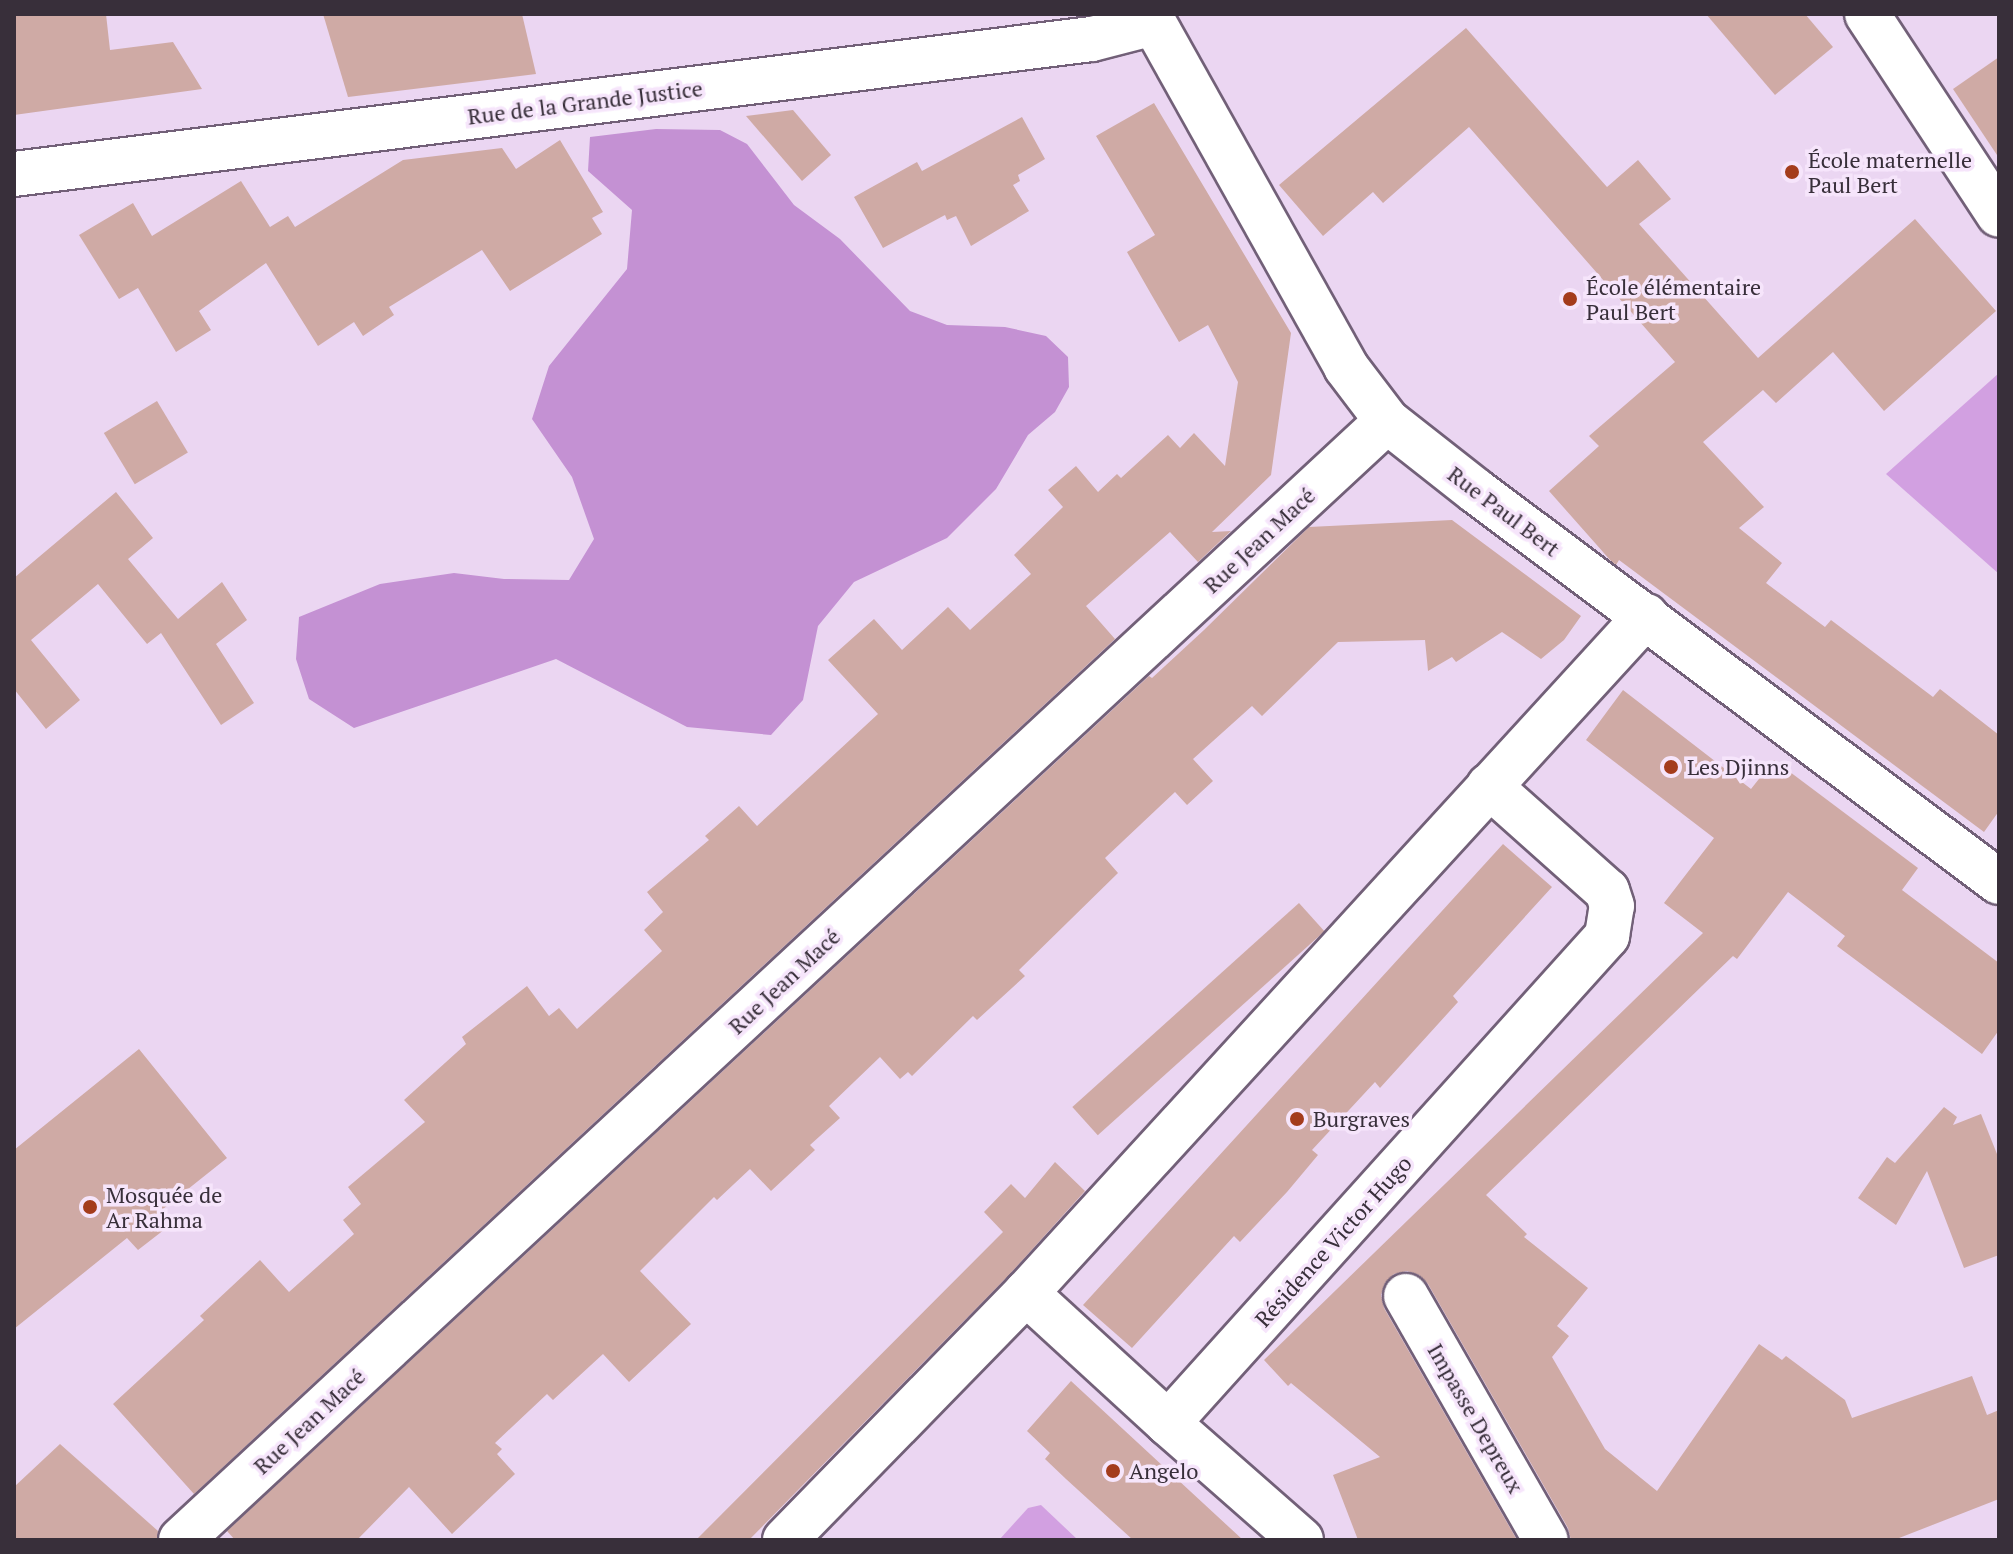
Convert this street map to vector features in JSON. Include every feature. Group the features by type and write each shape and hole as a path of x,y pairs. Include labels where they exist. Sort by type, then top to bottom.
{"street":[{"path":"1867,14 1999,215"},
{"name":"Rue de la Grande Justice","path":"14,174 1092,39 1151,18"},
{"name":"Rue Paul Bert","path":"1151,18 1346,367 1387,421 1999,882"},
{"name":"Rue Jean Macé","path":"181,1540 1387,421"},
{"path":"785,1540 1026,1293 1646,616"},
{"name":"Résidence Victor Hugo","path":"1168,1423 1607,936 1612,906 1607,891 1489,786"},
{"path":"1026,1293 1301,1540"},
{"name":"Impasse Depreux","path":"1406,1296 1546,1540"}],"shaded area":[{"path":"656,129 720,130 747,144 794,205 840,239 910,311 947,325 1005,327 1046,336 1068,357 1069,387 1055,412 1028,435 996,489 947,538 854,582 818,626 803,700 771,735 687,727 556,659 354,728 309,699 296,659 299,617 380,584 454,573 504,579 569,580 594,539 572,477 532,419 549,366 627,269 632,210 588,171 590,137"},
{"path":"1999,373 1999,574 1886,474"},
{"path":"1041,1505 1078,1540 999,1540 1028,1508"}],"building":[{"path":"14,14 106,14 110,50 173,42 202,89 14,115"},
{"path":"323,14 522,14 536,74 348,97"},
{"path":"1706,14 1805,14 1833,47 1775,95"},
{"path":"1466,28 1607,187 1638,160 1671,199 1639,224 1758,358 1915,219 1996,311 1884,411 1833,352 1776,403 1763,390 1703,442 1764,507 1739,528 1782,563 1766,583 1825,627 1831,620 1933,697 1940,689 1999,735 1999,811 1984,832 1619,560 1616,565 1549,491 1599,446 1589,436 1675,362 1469,127 1383,203 1373,192 1323,236 1279,185"},
{"path":"1999,57 1999,158 1953,89"},
{"path":"1154,103 1291,333 1271,475 1212,532 1231,531 1198,562 1170,532 1086,606 1115,639 194,1494 113,1404 204,1320 200,1316 260,1260 289,1292 354,1234 343,1220 361,1204 348,1187 425,1122 404,1100 466,1044 462,1037 527,986 549,1016 559,1008 577,1029 662,951 644,930 663,912 647,892 709,840 705,836 739,806 757,826 878,714 828,660 874,619 902,650 948,607 970,630 1031,574 1014,555 1063,507 1048,490 1076,466 1098,492 1117,474 1121,478 1168,435 1180,448 1194,433 1225,466 1238,382 1208,325 1179,342 1151,294 1127,252 1155,235 1096,136"},
{"path":"793,110 831,155 802,181 746,116"},
{"path":"1022,117 1045,159 1018,175 1020,181 1013,185 1029,211 971,246 956,216 947,220 945,215 883,248 854,197 917,162 922,171"},
{"path":"560,140 603,212 592,218 602,234 510,291 482,250 389,307 394,315 363,336 354,322 318,346 266,263 199,311 211,330 176,352 138,288 119,299 79,235 133,203 152,236 241,181 270,227 288,216 295,227 403,160 502,148 516,169"},
{"path":"157,401 188,452 135,484 104,433"},
{"path":"116,492 153,538 128,559 178,619 222,582 247,620 216,644 254,703 221,725 161,633 147,644 98,584 31,640 80,700 46,729 14,689 14,578"},
{"path":"1452,520 1581,616 1564,640 1541,659 1502,632 1456,662 1452,657 1428,671 1425,640 1338,642 1262,716 1252,706 1193,759 1213,781 1187,805 1175,792 1105,858 1118,873 1019,970 1025,976 977,1020 973,1016 912,1076 908,1072 900,1079 880,1057 829,1106 840,1118 810,1145 815,1150 771,1191 750,1169 717,1200 714,1197 640,1271 691,1324 629,1382 603,1354 553,1400 547,1394 495,1443 502,1449 497,1454 515,1474 452,1534 409,1487 357,1540 235,1540 227,1531 1149,676 1152,678 1204,630 1309,527"},
{"path":"1623,690 1751,789 1774,760 1918,868 1902,890 1999,963 1999,1030 1982,1054 1837,946 1845,936 1788,892 1737,959 1733,956 1486,1195 1527,1234 1524,1237 1588,1288 1557,1326 1569,1336 1552,1357 1605,1449 1657,1491 1759,1344 1782,1360 1786,1356 1845,1400 1852,1418 1972,1376 1987,1415 1999,1410 1999,1499 1894,1540 1571,1540 1568,1528 1428,1284 1419,1275 1407,1271 1394,1274 1385,1283 1381,1295 1384,1308 1517,1540 1358,1540 1333,1475 1380,1457 1291,1383 1288,1386 1264,1360 1703,933 1664,903 1714,838 1586,740"},
{"name":"Burgraves","path":"1503,844 1552,887 1453,996 1458,1002 1380,1088 1375,1082 1312,1150 1318,1155 1287,1192 1240,1242 1234,1236 1132,1348 1083,1305"},
{"path":"1299,903 1324,931 1098,1135 1072,1107"},
{"name":"Mosquée de Ar Rahma","path":"139,1049 227,1158 158,1213 169,1226 138,1250 127,1238 14,1329 14,1150"},
{"path":"1944,1107 1957,1117 1953,1125 1981,1114 1999,1159 1999,1255 1964,1268 1927,1171 1896,1225 1858,1198 1887,1157 1895,1163"},
{"path":"1055,1162 1085,1191 1008,1276 749,1540 696,1540 1003,1232 984,1212 1011,1184 1025,1198"},
{"name":"Angelo","path":"1071,1381 1243,1540 1133,1540 1066,1479 1045,1459 1050,1453 1027,1431"},
{"path":"60,1444 158,1531 157,1540 14,1540 14,1487"}],"place":[{"name":"École maternelle Paul Bert","path":"1792,172"},
{"name":"École élémentaire Paul Bert","path":"1570,299"},
{"name":"Les Djinns","path":"1671,767"},
{"name":"Burgraves","path":"1297,1119"},
{"name":"Mosquée de Ar Rahma","path":"90,1207"},
{"name":"Angelo","path":"1113,1471"}]}
